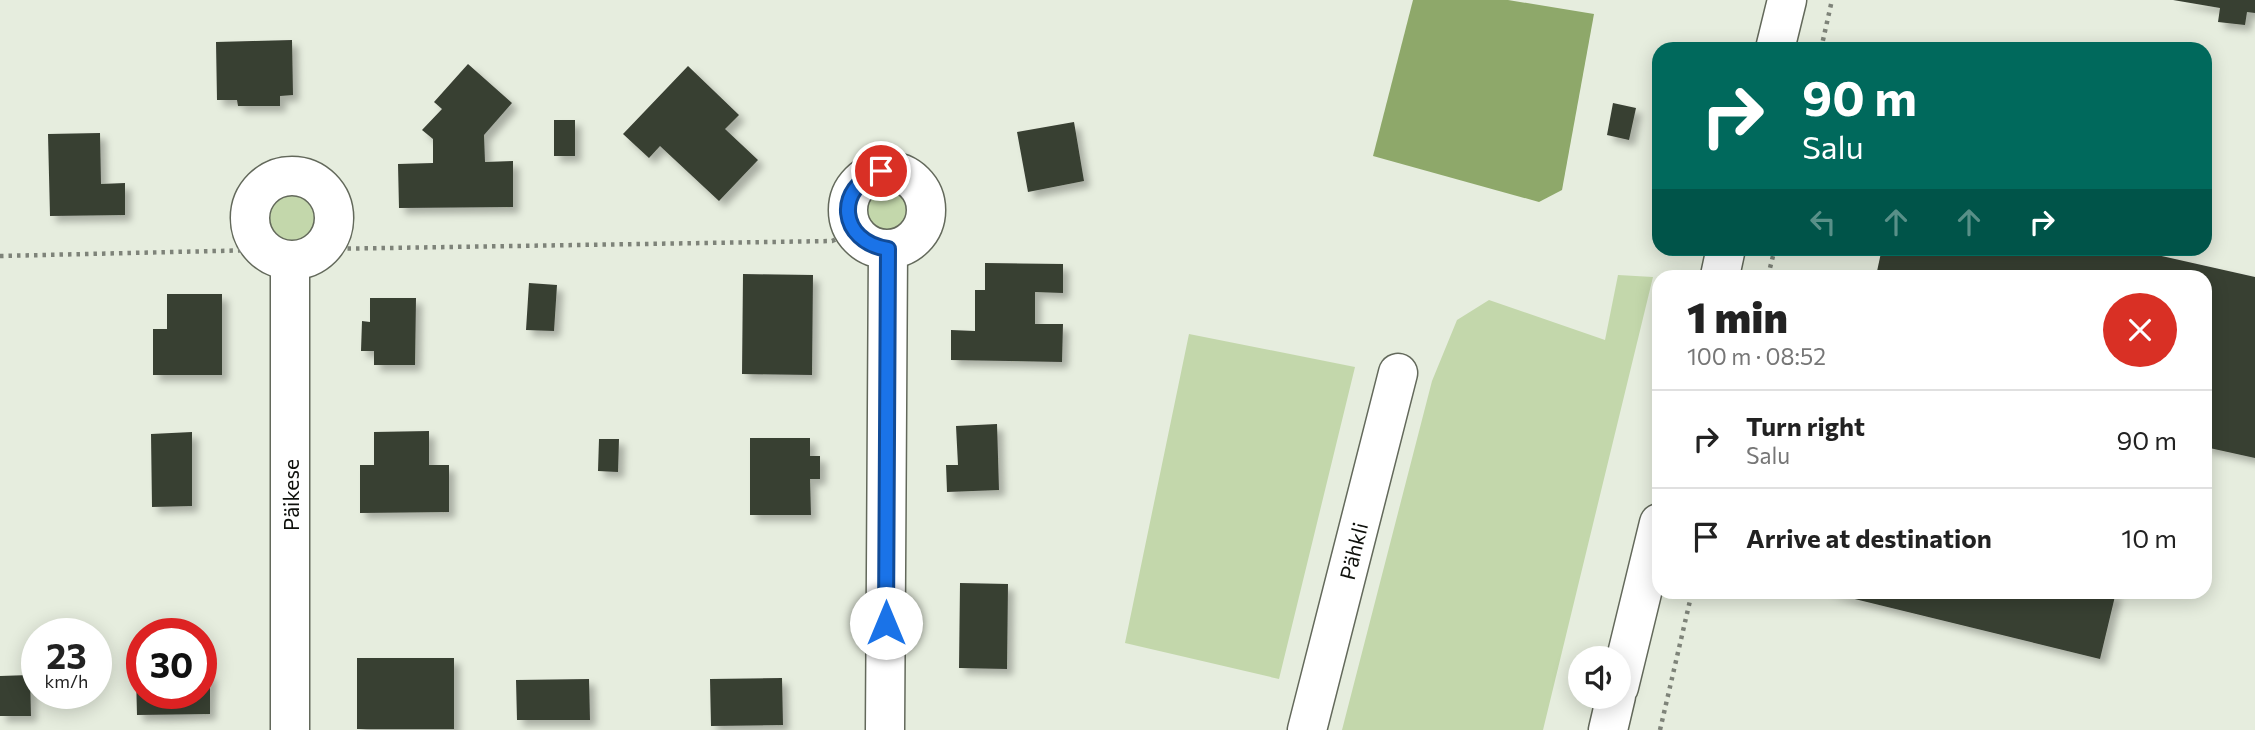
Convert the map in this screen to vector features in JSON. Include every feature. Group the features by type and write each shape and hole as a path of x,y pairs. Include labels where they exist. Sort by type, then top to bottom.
{"street":[{"path":"1777,42 1787,0"},
{"path":"881,171 906,175 923,194 925,219 912,240 888,249 863,241 854,231 848,206 858,183 881,171"},
{"path":"886,730 888,249"},
{"name":"Päikese","path":"290,730 291,253"},
{"name":"Pähkli","path":"1307,730 1398,373"},
{"path":"1629,646 1652,552"},
{"path":"1608,730 1613,709"}],"path":[{"path":"1823,42 1832,0"},
{"path":"0,256 291,253 832,241 854,231"},
{"path":"1660,730 1690,599"}],"shaded area":[{"path":"1413,0 1508,0 1594,14 1562,190 1539,202 1373,156"},
{"path":"887,181 898,183 907,189 913,198 913,220 907,229 898,235 887,237 876,235 867,229 861,220 859,209 861,198 867,189 876,183"},
{"path":"297,189 307,193 315,201 319,216 315,231 307,239 287,243 277,239 269,231 265,211 269,201 277,193"},
{"path":"1618,275 1652,277 1543,730 1342,730 1432,381 1457,320 1489,300 1605,340"},
{"path":"1189,334 1355,367 1279,679 1125,643"}],"building":[{"path":"2173,0 2255,0 2255,13 2247,12 2245,25 2218,22 2220,8"},
{"path":"292,40 293,95 280,96 280,106 238,106 237,100 217,100 216,42"},
{"path":"468,64 512,103 484,135 485,162 513,161 513,207 399,208 398,164 433,163 433,139 422,130 442,109 434,102"},
{"path":"688,66 739,115 725,129 758,160 719,201 660,146 649,158 623,134"},
{"path":"1613,103 1636,108 1629,140 1607,135"},
{"path":"554,120 575,120 575,156 554,156"},
{"path":"1074,122 1084,181 1028,192 1017,132"},
{"path":"100,133 101,184 125,183 125,215 50,216 48,134"},
{"path":"1880,256 2162,256 2255,277 2255,458 2212,449 2212,270 1877,270"},
{"path":"985,263 1063,264 1063,293 1035,292 1035,324 1063,324 1062,362 951,360 951,330 975,331 975,290 985,290"},
{"path":"743,274 813,275 812,375 742,374"},
{"path":"529,283 557,285 554,331 526,330"},
{"path":"167,294 222,294 222,375 153,375 153,329 167,329"},
{"path":"370,298 416,298 415,365 374,365 374,351 361,351 362,321 370,322"},
{"path":"997,424 999,490 947,492 946,465 958,465 956,426"},
{"path":"429,431 429,465 449,465 449,512 360,513 360,465 374,465 374,432"},
{"path":"192,432 192,506 152,507 151,434"},
{"path":"750,438 810,438 810,456 820,456 820,479 810,479 811,515 750,515"},
{"path":"599,439 619,439 618,472 598,471"},
{"path":"960,583 1008,584 1007,669 959,668"},
{"path":"1855,599 2114,599 2100,659"},
{"path":"357,658 454,658 454,729 357,729"},
{"path":"21,675 21,709 31,709 31,716 0,716 0,676"},
{"path":"782,678 783,725 711,726 710,679"},
{"path":"589,679 590,720 517,720 516,680"},
{"path":"137,709 210,709 210,714 137,715"}],"route":[{"path":"881,171 868,175 858,183 848,206 854,231 863,241 888,249 886,623"}]}
